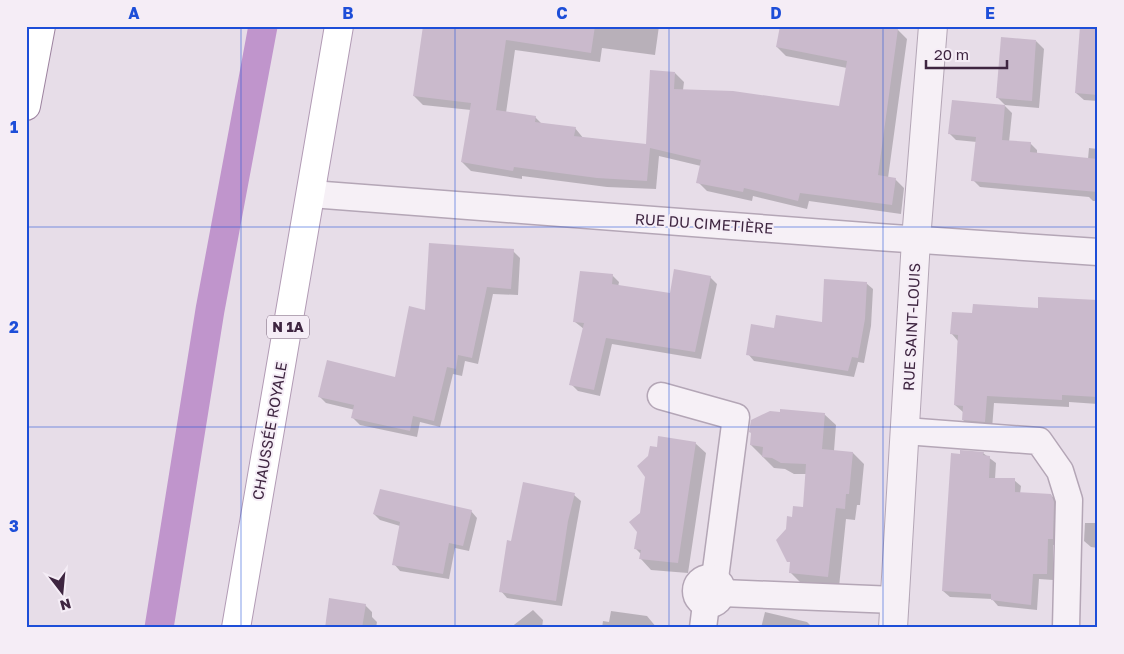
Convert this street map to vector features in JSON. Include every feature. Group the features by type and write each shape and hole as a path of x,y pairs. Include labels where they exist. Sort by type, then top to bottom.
{"main road":[{"path":"26,106 41,26"},
{"name":"CHAUSSÉE ROYALE","path":"236,628 339,26"}],"street":[{"name":"RUE SAINT-LOUIS","path":"893,628 916,240 933,26"},
{"name":"RUE DU CIMETIÈRE","path":"311,194 1098,252"},
{"path":"661,396 736,417 712,601 895,600"},
{"path":"905,431 1038,441 1060,471 1069,500 1066,628"}],"building":[{"path":"423,26 595,26 591,53 506,40 496,110 536,116 535,122 576,127 574,136 646,144 650,70 675,72 674,89 733,91 839,106 847,61 776,47 780,26 884,26 898,29 878,175 896,178 892,205 800,193 798,201 744,188 743,192 696,183 701,160 650,148 647,181 597,178 514,167 513,171 461,162 471,103 413,96"},
{"path":"1080,26 1098,26 1098,95 1075,93"},
{"path":"1001,37 1036,40 1032,101 996,98"},
{"path":"952,100 1005,105 1002,140 1031,142 1030,152 1098,159 1098,192 971,181 976,137 948,134"},
{"path":"429,243 514,249 511,289 487,287 472,358 458,355 456,369 447,367 434,421 413,416 410,431 351,418 354,405 318,397 327,360 395,377 409,306 425,310"},
{"path":"674,269 711,276 695,352 606,338 594,390 569,385 584,323 573,322 580,271 613,274 612,284 670,293"},
{"path":"824,279 867,282 865,319 858,358 852,357 848,371 746,355 751,324 774,328 776,315 822,322"},
{"path":"1038,297 1098,300 1098,397 1062,395 1062,400 987,396 985,422 962,420 963,406 954,405 958,335 950,334 952,312 972,313 973,304 1038,308"},
{"path":"780,409 825,413 822,449 853,452 849,494 846,494 845,509 836,508 828,577 789,573 790,562 787,562 776,540 786,529 787,516 792,517 793,506 803,507 806,464 781,463 772,458 762,457 763,447 750,445 751,433 749,432 751,420 770,411 780,412"},
{"path":"658,436 696,442 678,563 639,559 641,550 634,549 637,532 629,522 640,513 645,477 637,466 648,456 650,446 657,447"},
{"path":"960,450 984,452 983,455 990,456 989,478 1015,478 1015,492 1051,494 1054,502 1053,539 1048,539 1047,574 1033,574 1031,605 991,600 991,594 942,591 951,453 960,454"},
{"path":"523,482 575,493 568,521 556,601 499,592 507,540 511,541"},
{"path":"380,489 472,510 463,546 449,543 443,574 392,565 400,522 373,514"},
{"path":"329,598 366,604 362,628 325,628"}],"waterway":[{"path":"159,628 210,310 263,26"}]}
